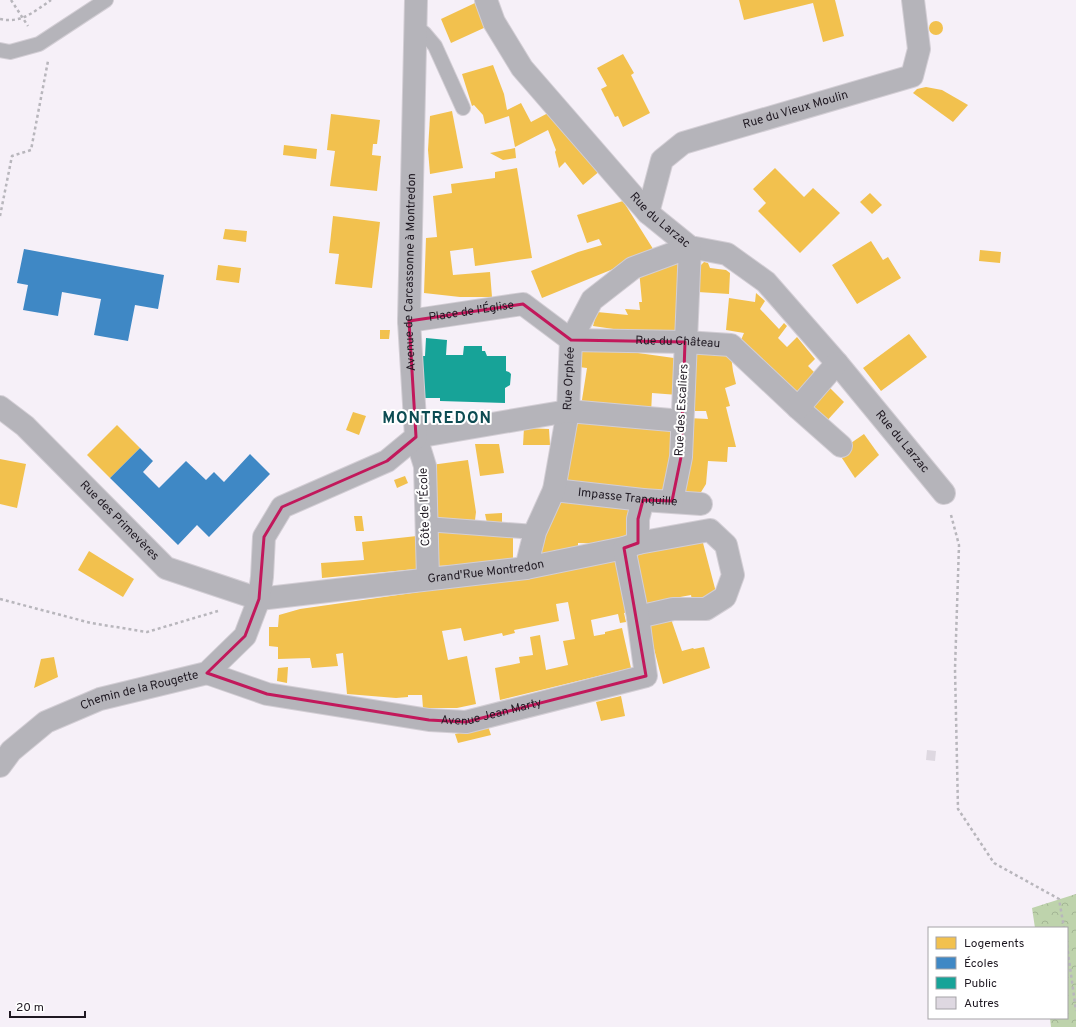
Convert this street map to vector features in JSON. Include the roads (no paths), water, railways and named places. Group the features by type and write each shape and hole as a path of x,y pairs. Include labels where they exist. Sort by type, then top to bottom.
{"street":[{"name":"Avenue de Carcassonne à Montredon","path":"416,0 409,321 416,437"},
{"name":"Rue du Larzac","path":"486,0 494,22 522,68 648,213 690,247 727,254 766,282 837,363 944,493"},
{"name":"Rue du Vieux Moulin","path":"648,213 662,160 683,143 912,76 919,49 913,0"},
{"name":"Rue Orphée","path":"526,568 535,532 554,490 568,411 571,340 592,300 604,290 633,268 690,247"},
{"name":"Rue des Escaliers","path":"672,501 681,457 690,247"},
{"name":"Place de l'Église","path":"409,321 523,304 571,340"},
{"name":"Rue du Château","path":"571,340 685,342 731,345 841,446"},
{"path":"798,408 837,363"},
{"name":"Rue des Primevères","path":"0,407 25,426 166,568 259,599"},
{"path":"259,599 262,577 264,537 282,507 387,460 416,437 568,411 682,421"},
{"name":"Côte de l'École","path":"416,437 425,466 428,579"},
{"name":"Impasse Tranquille","path":"554,490 643,500 701,504"},
{"name":"Avenue Jean Marty","path":"207,673 267,694 429,720 466,722 646,676 631,546 643,500"},
{"name":"Grand'Rue Montredon","path":"259,599 526,568 710,530 726,545 733,575 725,597 706,609 674,609 638,617"},
{"name":"Chemin de la Rougette","path":"4,754 46,722 100,699 207,673 245,636 259,599"}],"lane":[{"path":"0,50 10,52 39,44 106,0"},
{"path":"416,28 424,33 435,46 463,108"},
{"path":"426,524 535,532"}],"district":[{"name":"MONTREDON","path":"437,419"}]}
